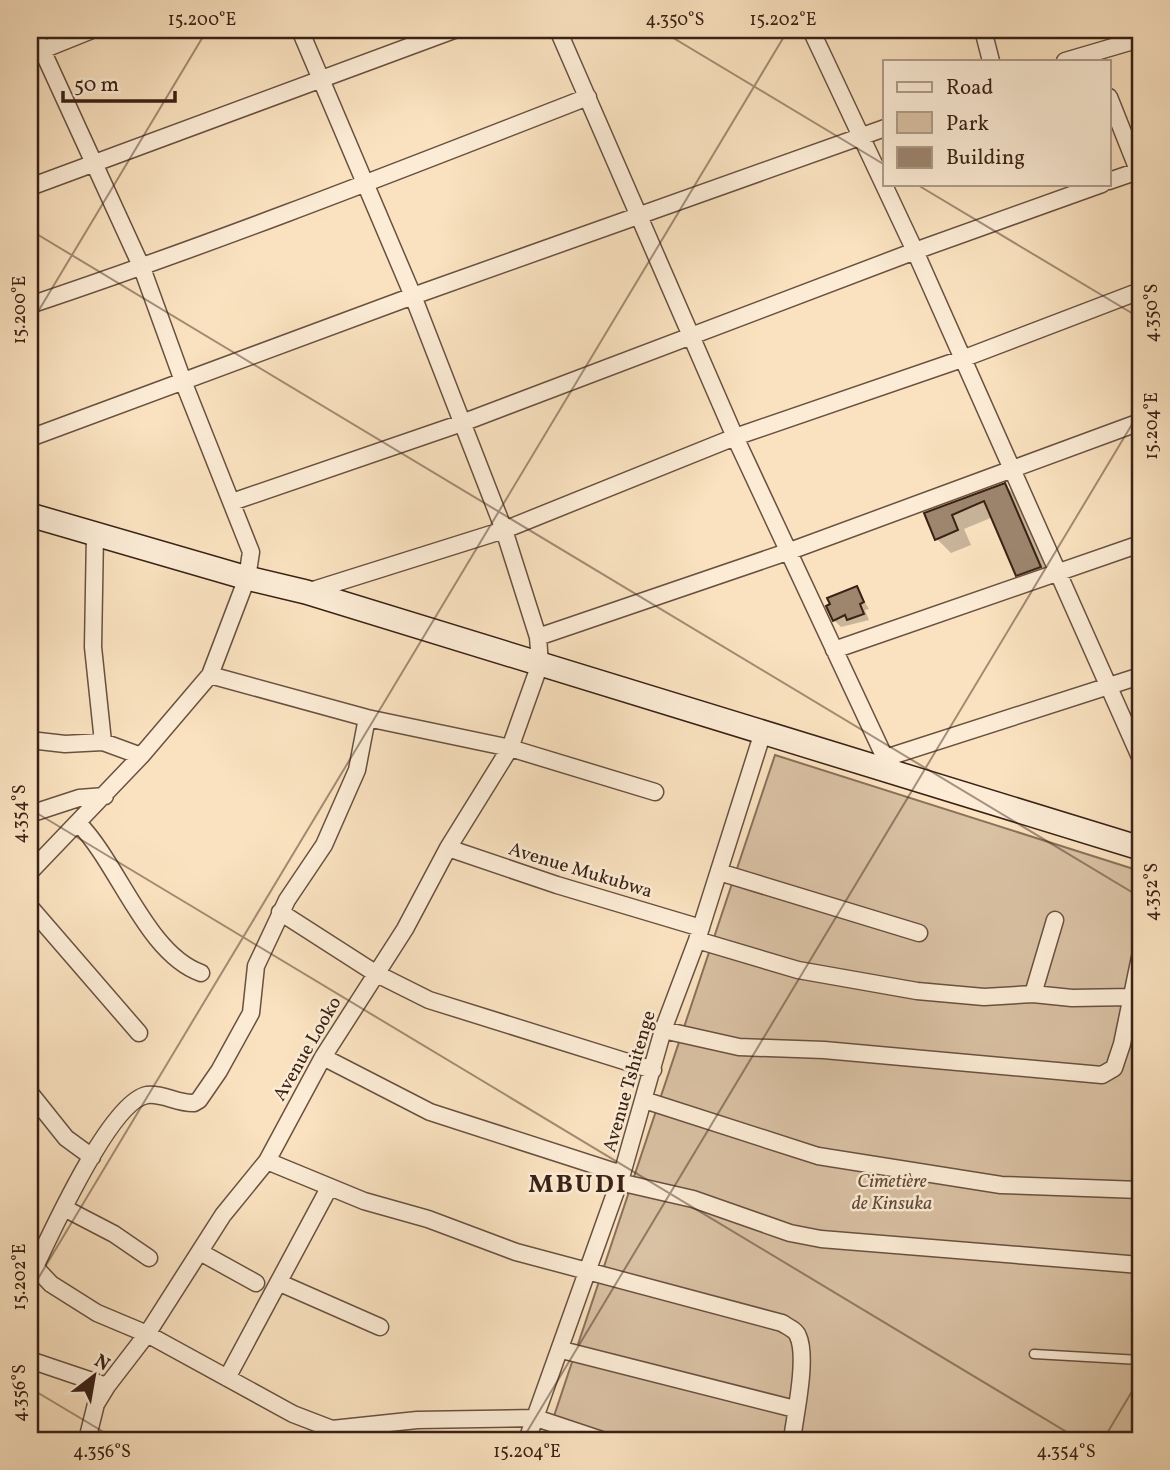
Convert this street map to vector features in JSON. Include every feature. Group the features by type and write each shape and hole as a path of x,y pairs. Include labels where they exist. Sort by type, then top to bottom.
{"street":[{"path":"30,872 105,796 210,675 247,579 251,552 183,381 142,268 94,164 36,52 33,30"},
{"path":"36,52 92,30"},
{"path":"300,30 323,78 413,296 504,530 538,637 540,664"},
{"path":"30,187 454,30"},
{"path":"558,30 641,215 735,437 888,766"},
{"path":"811,30 883,185"},
{"path":"983,30 991,60"},
{"path":"1072,60 1092,57 1140,39"},
{"path":"30,305 142,268 588,97"},
{"path":"1110,100 1139,173 1110,181"},
{"path":"30,438 413,296 883,129"},
{"path":"884,186 1140,757"},
{"path":"232,502 461,423 915,251 1096,186"},
{"path":"306,592 504,530 735,437 962,359 1140,291"},
{"path":"538,637 790,551 1140,422"},
{"path":"30,515 247,579 306,592 763,732 888,766 1140,848"},
{"path":"95,534 93,648 103,742"},
{"path":"834,650 1060,574 1140,544"},
{"name":"Avenue Looko","path":"87,1440 96,1404 107,1386 147,1334 223,1215 267,1161 323,1057 405,929 448,848 510,748 540,664"},
{"path":"210,675 367,718 510,748 655,792"},
{"path":"888,766 1140,676"},
{"path":"367,718 357,770 330,832 280,912 256,966 251,1013 200,1100 185,1103 146,1095 131,1101 93,1157 32,1268 51,1284 97,1313 147,1334 328,1435 417,1420 536,1418 602,1440"},
{"name":"Avenue Tshitenge","path":"527,1440 542,1395 562,1350 621,1178 663,1030 699,934 763,732"},
{"path":"30,740 65,744 103,742 141,756"},
{"path":"30,814 79,798 105,796"},
{"path":"79,824 97,843 126,892 169,954 184,967 201,973"},
{"name":"Avenue Mukubwa","path":"448,848 798,970 859,982 985,997 1033,994 1072,998 1132,997"},
{"path":"719,872 919,933"},
{"path":"30,907 139,1033"},
{"path":"280,912 375,973 429,1000 653,1070"},
{"path":"1033,994 1055,919"},
{"path":"663,1030 739,1046 824,1050 1102,1075 1114,1068 1140,957"},
{"path":"323,1057 430,1112 790,1233 821,1239 1140,1265"},
{"path":"30,1093 66,1138 93,1157"},
{"path":"644,1100 725,1124 767,1142 818,1156 1001,1185 1140,1190"},
{"path":"267,1161 329,1188 428,1219 516,1252 782,1323 797,1333 801,1357 792,1440"},
{"path":"227,1378 329,1188"},
{"path":"64,1208 114,1234 149,1258"},
{"path":"200,1252 256,1283"},
{"path":"280,1283 380,1327"},
{"path":"562,1350 795,1409"},
{"path":"30,1360 107,1386"}],"lane":[{"path":"1034,1354 1140,1360"}],"green space":[{"name":"Cimetière de Kinsuka","path":"775,755 1140,871 1140,1440 546,1440"}],"building":[{"path":"1005,483 1041,567 1016,576 984,501 952,515 958,530 935,540 924,513"},
{"path":"857,586 864,602 860,604 864,614 847,620 845,615 833,621 826,606 830,604 827,598"}],"district":[{"name":"MBUDI","path":"578,1183"}]}
